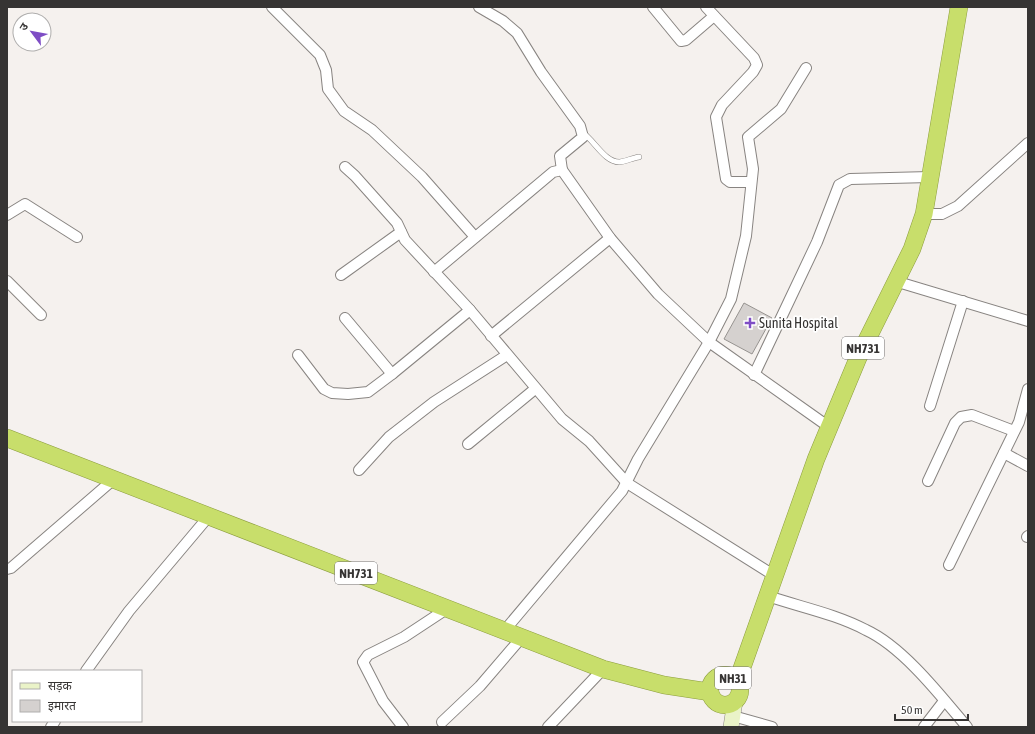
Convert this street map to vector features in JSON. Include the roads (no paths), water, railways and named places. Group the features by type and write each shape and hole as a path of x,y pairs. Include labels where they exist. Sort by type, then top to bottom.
{"highway":[{"name":"NH731","path":"737,682 829,427 858,358 898,282 912,249 924,214 959,7"},
{"name":"NH731","path":"7,438 603,669 664,685 710,692"},
{"name":"NH31","path":"726,675 737,682 740,688 733,715 730,705 723,706 712,699 710,686 719,676 726,675"}],"street":[{"path":"272,7 317,51 326,70 328,89 344,111 372,130 422,177 475,237"},
{"path":"479,7 503,20 517,34 580,126 582,132 581,139 562,152 560,156 562,170 610,238 658,294 709,342 829,427"},
{"path":"653,7 681,41 686,40 714,16"},
{"path":"706,7 754,58 757,65 753,72 722,105 716,117 726,179 730,182 751,182"},
{"path":"505,630 627,483 638,459 709,342 731,299 746,236 753,169 748,137 781,109 806,68"},
{"path":"924,214 942,214 958,206 1028,143"},
{"path":"344,167 355,176 397,223 405,240 470,310 566,424 588,440 627,483 775,576"},
{"path":"434,272 553,172 562,170"},
{"path":"754,375 817,242 840,185 850,180 930,177"},
{"path":"7,215 25,204 77,237"},
{"path":"341,275 400,232"},
{"path":"491,336 610,238"},
{"path":"7,281 41,316"},
{"path":"898,282 1028,320"},
{"path":"930,406 963,301"},
{"path":"298,355 324,388 332,393 348,394 368,392 470,310"},
{"path":"344,318 392,374"},
{"path":"359,470 389,437 434,402 508,355"},
{"path":"468,444 535,389"},
{"path":"949,565 1014,431 1028,389"},
{"path":"928,481 955,423 961,417 972,415 1014,431"},
{"path":"1004,453 1028,466"},
{"path":"7,569 11,568 114,479"},
{"path":"87,670 129,611 209,516"},
{"path":"768,596 867,630 893,648 967,727"},
{"path":"403,727 383,701 363,662 368,655 404,637 448,608"},
{"path":"442,722 480,686 522,637"},
{"path":"548,727 603,669"},
{"path":"924,727 944,701"},
{"path":"733,715 772,727"}],"lane":[{"path":"582,132 591,139 608,159 615,162 621,162 639,156"}],"place":[{"name":"Sunita Hospital","path":"750,323"}]}
